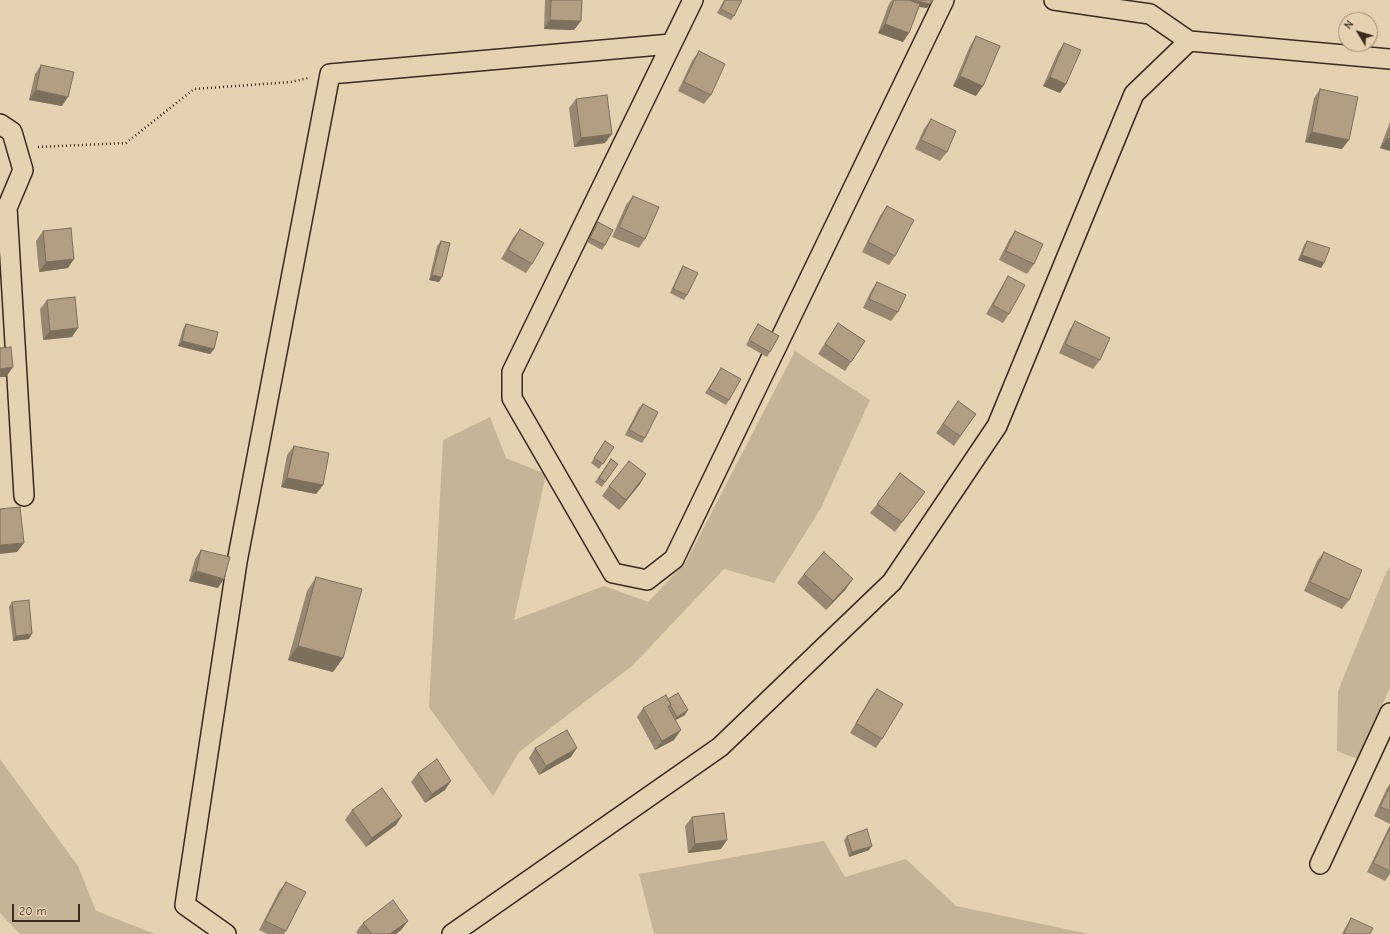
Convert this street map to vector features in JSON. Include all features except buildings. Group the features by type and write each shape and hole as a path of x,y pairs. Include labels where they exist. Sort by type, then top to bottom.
{"street":[{"path":"693,0 512,372 512,398 613,573 647,580 674,559 944,0"},
{"path":"1054,0 1150,14 1189,41 1390,59"},
{"path":"452,934 720,747 892,582 997,426 1134,94 1189,41"},
{"path":"226,934 185,905 237,562 330,74 671,44"},
{"path":"0,124 12,132 23,170 4,208 24,496"},
{"path":"1320,864 1390,713"}],"path":[{"path":"17,148 126,143 194,89 291,82 330,74"}],"shaded area":[{"path":"795,351 870,400 821,508 774,583 724,569 632,666 519,752 493,796 429,707 443,440 490,417 506,458 546,474 514,620 604,586 648,602 686,562"},
{"path":"1390,567 1390,688 1357,759 1337,751 1338,691 1386,573"},
{"path":"0,759 78,866 96,911 155,934 20,934 0,913"},
{"path":"824,841 845,877 906,859 956,906 1089,934 654,934 639,874"}]}
